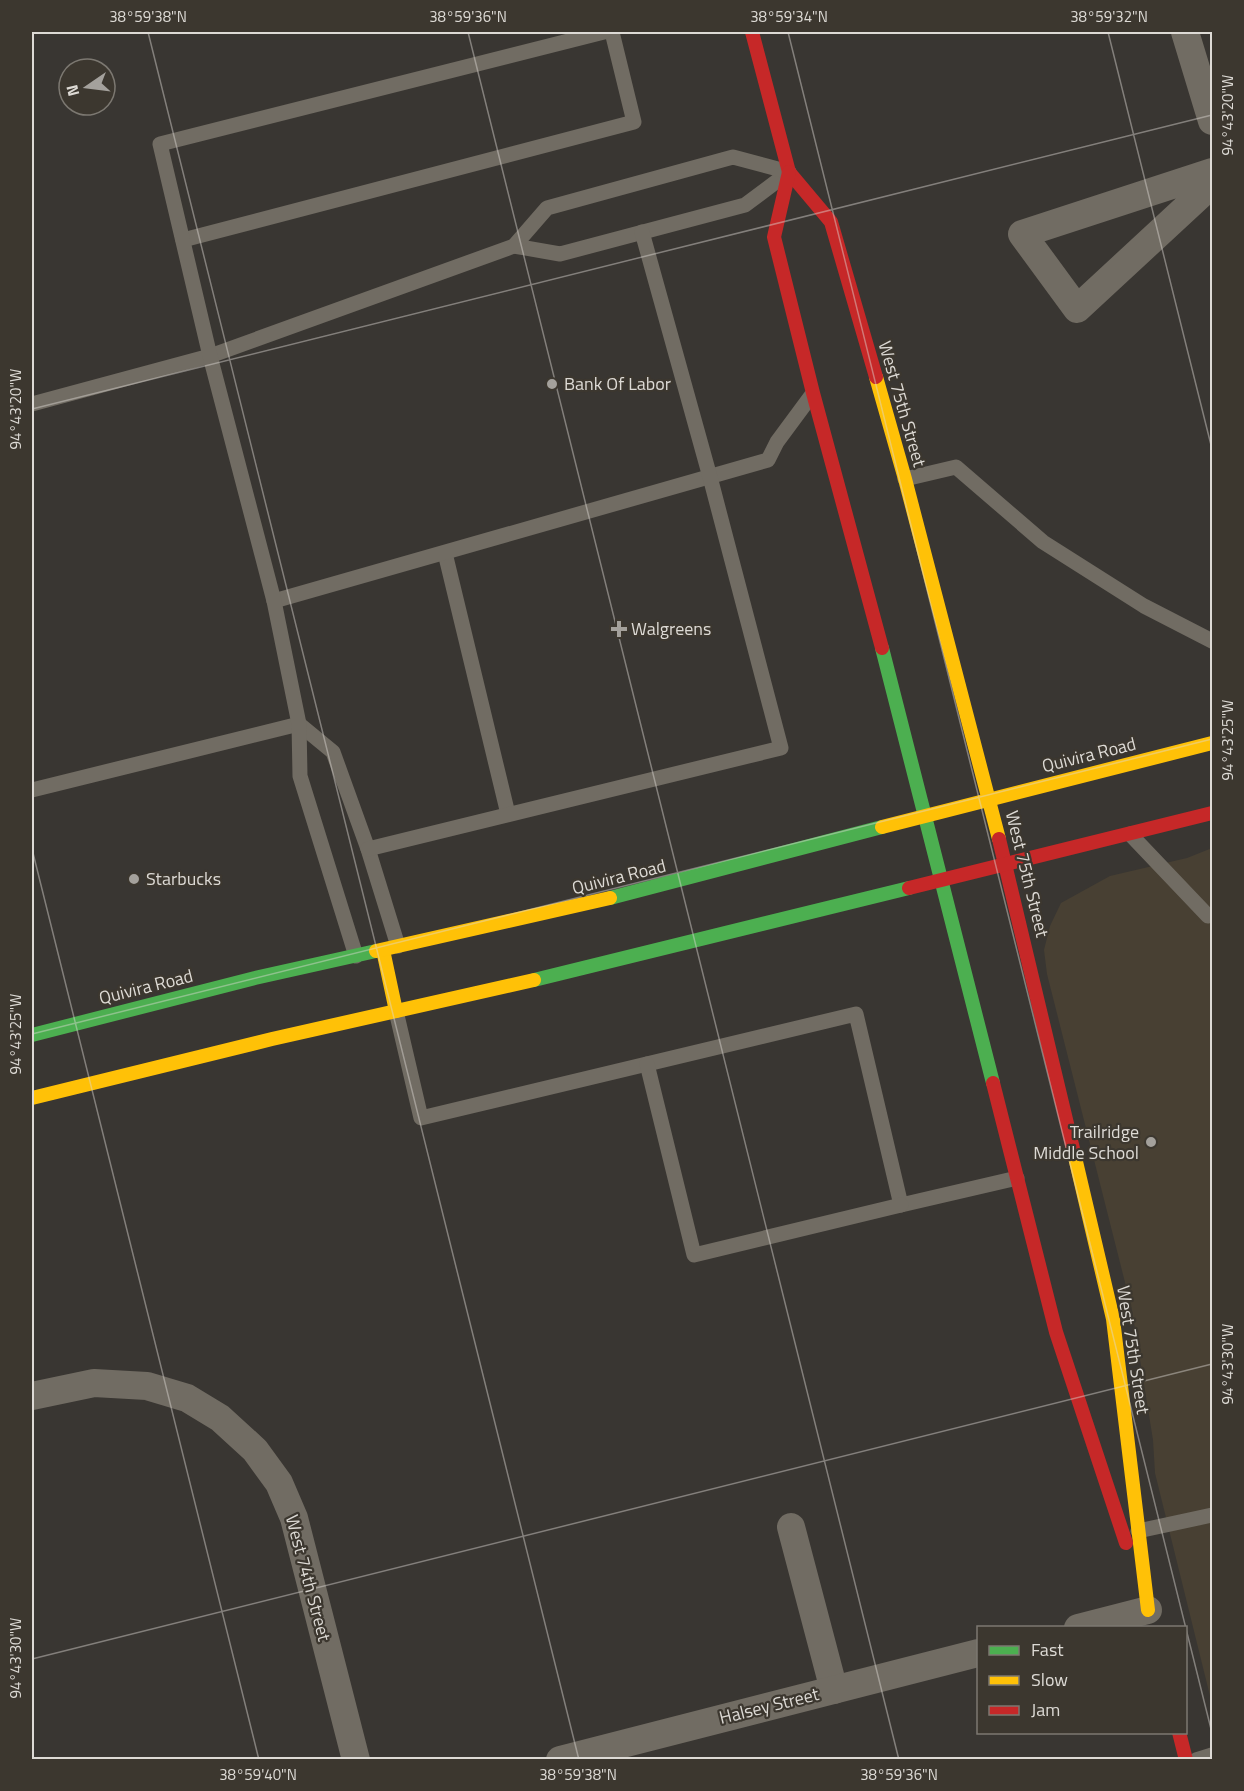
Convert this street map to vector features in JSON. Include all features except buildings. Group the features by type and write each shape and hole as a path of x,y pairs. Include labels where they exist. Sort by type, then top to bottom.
{"main road":[{"name":"West 75th Street","path":"752,32 789,172 831,222 905,479 990,798 1113,1319 1150,1619"},
{"name":"West 75th Street","path":"789,172 774,237 813,393 943,880 1056,1332 1150,1619"},
{"name":"Quivira Road","path":"32,1035 255,978 612,898 990,798 1212,743"},
{"path":"32,1098 272,1039 598,965 1212,813"},
{"path":"383,950 396,1011"},
{"path":"1180,1734 1186,1760"}],"street":[{"path":"1185,32 1211,110"},
{"path":"1212,172 1022,234 1077,309 1212,184"},
{"name":"West 74th Street","path":"32,1396 94,1383 147,1386 187,1398 220,1419 255,1450 279,1483 294,1518 356,1760"},
{"path":"790,1527 834,1690"},
{"path":"1094,1626 1150,1619"},
{"name":"Halsey Street","path":"560,1760 977,1653"}],"lane":[{"path":"356,956 300,776 299,724 274,602 210,356 160,144 604,32"},
{"path":"183,240 634,122 612,32"},
{"path":"32,404 210,356 514,246 548,208 733,157 789,172"},
{"path":"514,246 560,254 745,205 789,172"},
{"path":"368,849 781,748 710,477 642,232"},
{"path":"274,602 768,460 777,442 813,393"},
{"path":"905,479 956,467 1043,542 1144,606 1212,641"},
{"path":"445,553 508,814"},
{"path":"32,790 299,724"},
{"path":"299,724 333,752 368,849 398,946"},
{"path":"1130,834 1208,916 1212,915"},
{"path":"396,1011 421,1118 855,1014 901,1205"},
{"path":"647,1064 694,1255 1017,1178"},
{"path":"1138,1531 1212,1515"},
{"path":"1196,1760 1212,1755"}],"shaded area":[{"name":"Trailridge Middle School","path":"1212,848 1212,1704 1155,1473 1153,1440 1132,1310 1047,974 1044,950 1050,926 1061,903 1110,876 1187,858"}],"traffic: fast":[{"path":"882,648 993,1083"},
{"path":"610,898 882,827"},
{"path":"534,980 909,888"},
{"path":"32,1035 255,978 376,951"}],"traffic: slow":[{"path":"876,377 999,839"},
{"path":"882,827 1212,743"},
{"path":"376,951 610,898"},
{"path":"383,950 396,1011"},
{"path":"32,1098 272,1039 534,980"},
{"path":"1074,1153 1113,1319 1148,1610"}],"traffic: jam":[{"path":"752,32 789,172 831,222 876,377"},
{"path":"789,172 774,237 813,393 882,648"},
{"path":"909,888 1212,813"},
{"path":"999,839 1074,1153"},
{"path":"993,1083 1056,1332 1126,1543"},
{"path":"1180,1734 1186,1760"}],"place":[{"name":"Bank Of Labor","path":"552,384"},
{"name":"Walgreens","path":"619,629"},
{"name":"Starbucks","path":"134,879"},
{"name":"Trailridge Middle School","path":"1151,1142"}]}
